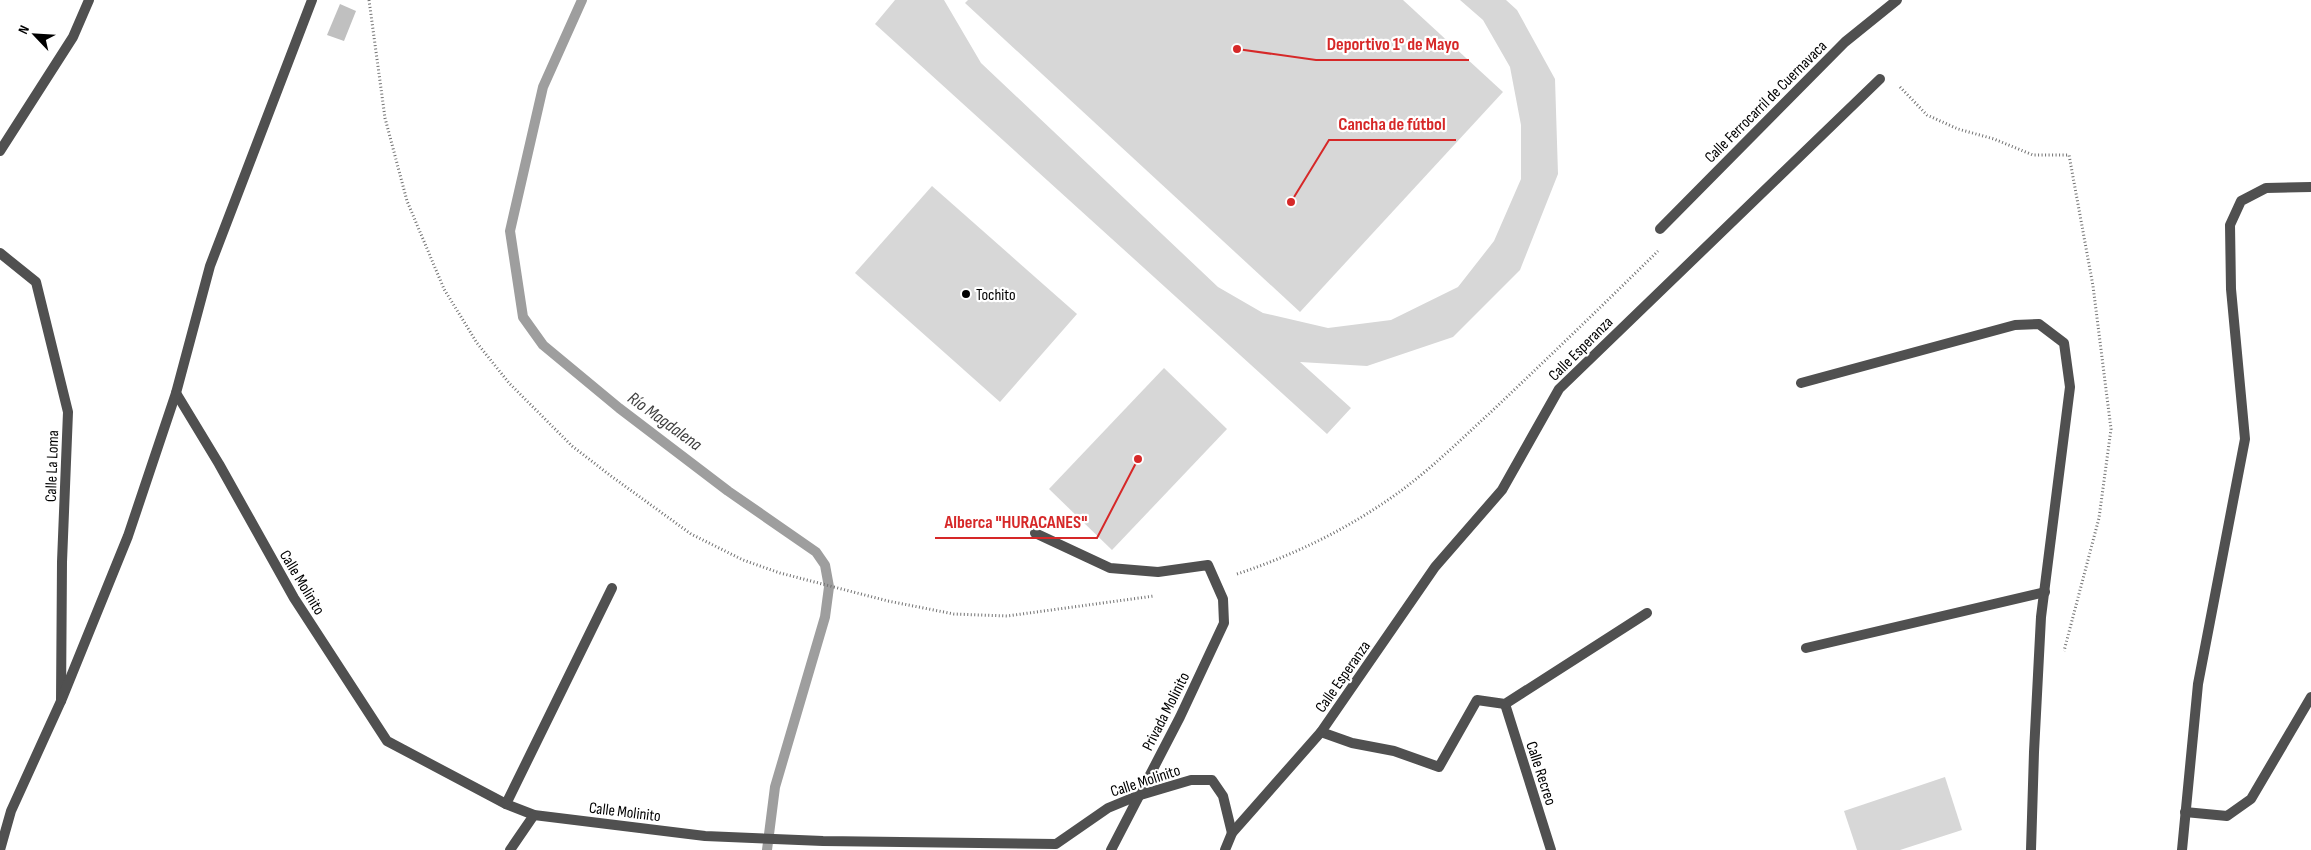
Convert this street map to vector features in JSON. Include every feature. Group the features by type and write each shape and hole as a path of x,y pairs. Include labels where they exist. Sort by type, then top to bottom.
{"street":[{"path":"0,151 72,36 89,0"},
{"path":"0,850 12,811 128,536 176,393 210,266 312,0"},
{"name":"Calle Ferrocarril de Cuernavaca","path":"1660,229 1845,42 1897,0"},
{"name":"Calle Esperanza","path":"1225,850 1232,833 1321,732 1435,567 1502,490 1558,389 1880,79"},
{"path":"2182,850 2198,684 2245,439 2230,289 2230,225 2241,201 2266,188 2311,187"},
{"name":"Calle La Loma","path":"0,253 36,282 68,412 62,562 60,700"},
{"path":"1801,383 2016,325 2038,324 2064,343 2070,386 2041,617 2031,850"},
{"name":"Calle Molinito","path":"176,393 219,464 294,598 387,742 506,804 534,815 705,836 1056,844 1108,808 1138,796 1191,780 1212,780 1223,796 1232,833"},
{"name":"Privada Molinito","path":"1035,532 1110,568 1158,572 1208,565 1223,598 1224,623 1180,717 1111,850"},
{"path":"506,804 612,588"},
{"path":"1806,648 2045,592"},
{"path":"1505,704 1647,613"},
{"path":"2185,812 2227,816 2251,799 2311,697"},
{"name":"Calle Esperanza","path":"1321,732 1352,743 1394,751 1439,767 1477,700 1505,704"},
{"name":"Calle Recreo","path":"1505,704 1551,850"},
{"path":"510,850 534,815"}],"path":[{"path":"369,0 385,118 407,201 444,290 477,343 509,383 572,446 611,476 691,534 743,560 780,573 853,592 954,614 1007,616 1157,595"},
{"path":"1239,574 1279,560 1318,542 1380,505 1435,464 1548,359 1664,246"}],"shaded area":[{"path":"895,0 944,0 981,63 1218,287 1263,313 1328,328 1391,320 1458,287 1494,241 1521,179 1521,125 1510,67 1483,20 1460,0 1506,0 1517,10 1555,79 1558,174 1520,270 1453,337 1367,366 1300,362 1351,408 1327,434 875,24"},
{"path":"968,0 1403,0 1503,92 1300,312 965,3"},
{"name":"Tochito","path":"932,186 1077,314 1000,402 855,273"},
{"path":"1164,368 1227,429 1112,550 1049,489"},
{"path":"1945,777 1962,830 1900,850 1857,850 1844,811"}],"building":[{"path":"340,4 356,11 344,41 327,35"}],"waterway":[{"name":"Río Magdalena","path":"582,0 543,87 510,231 523,317 543,345 619,408 728,491 816,552 825,565 829,587 825,617 775,787 767,850"}],"place":[{"name":"Deportivo 1° de Mayo","path":"1237,49"},
{"name":"Cancha de fútbol","path":"1291,202"},
{"name":"Tochito","path":"966,294"},
{"name":"Alberca \"HURACANES\"","path":"1138,459"}]}
